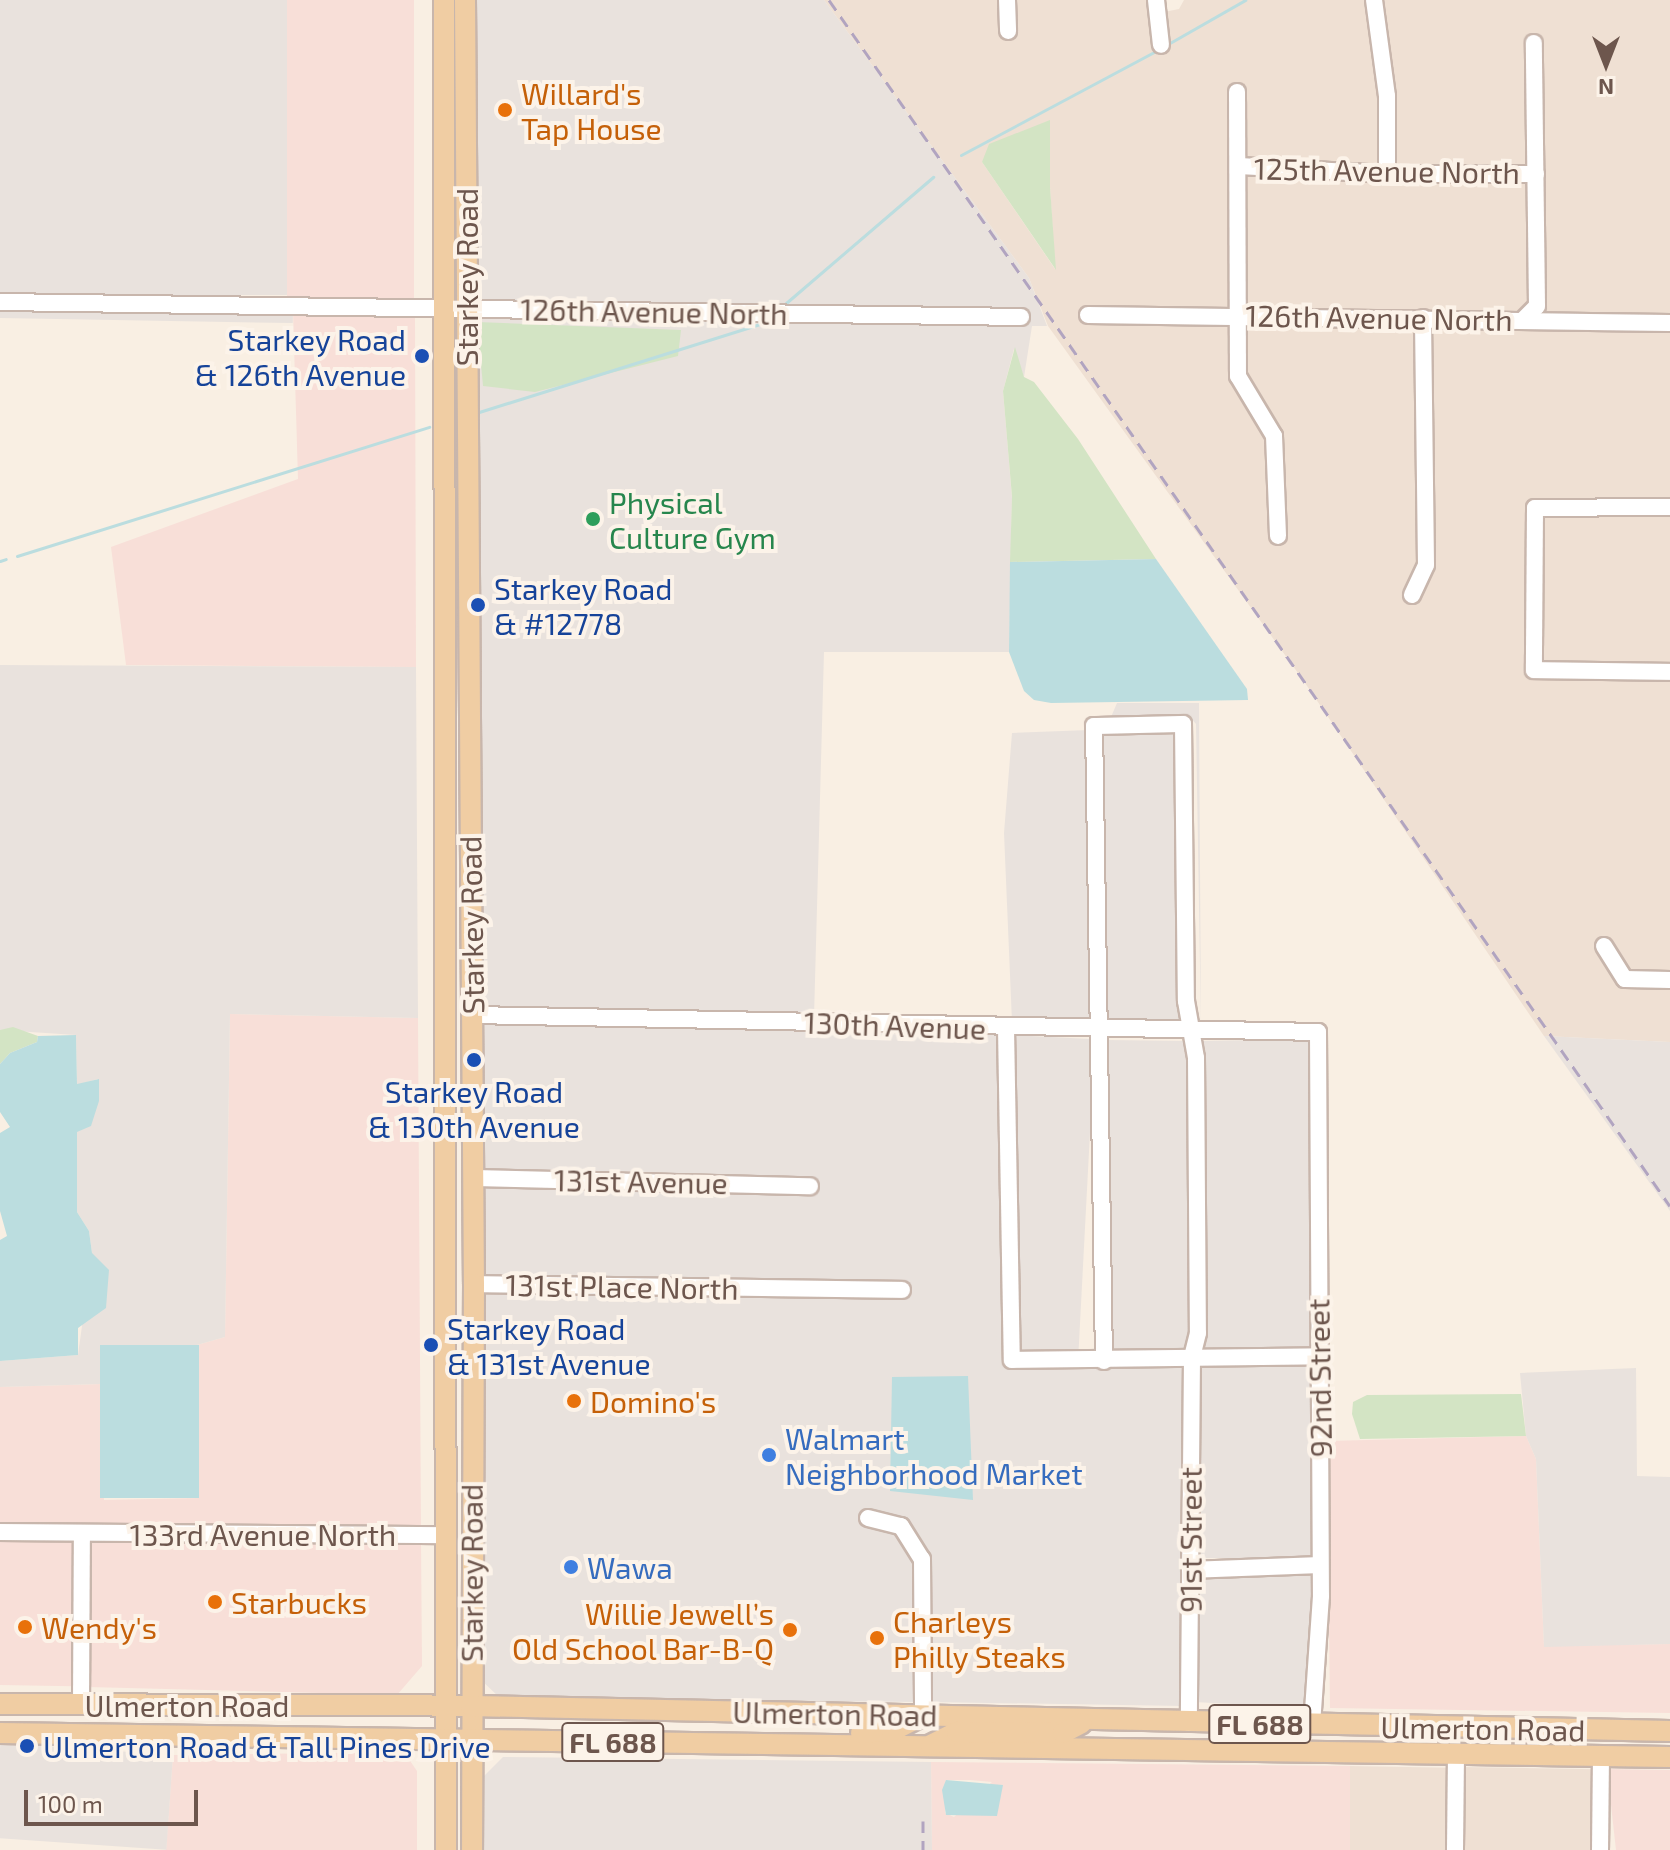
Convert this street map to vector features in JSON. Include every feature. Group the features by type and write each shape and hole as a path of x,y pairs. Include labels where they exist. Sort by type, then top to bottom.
{"main road":[{"name":"Starkey Road","path":"444,0 456,307 472,1015 472,1850"},
{"name":"Starkey Road","path":"446,1850 447,915 456,307 465,0"},
{"path":"447,915 454,925 454,988 472,1015 447,1040"},
{"path":"445,1350 473,1387"},
{"name":"Ulmerton Road","path":"0,1704 471,1706 1664,1731"},
{"path":"845,1744 858,1734 892,1731 923,1715"},
{"path":"927,1746 957,1732 1063,1733 1091,1719"},
{"path":"1144,1750 1169,1734 1282,1736 1312,1724"},
{"path":"1456,1754 1485,1741 1645,1742 1655,1739 1664,1731"},
{"name":"Ulmerton Road","path":"0,1733 1670,1757"}],"street":[{"path":"1007,0 1008,31"},
{"path":"1156,0 1161,45"},
{"path":"1374,0 1387,96 1387,174"},
{"path":"1524,319 1537,306 1534,43"},
{"path":"1237,92 1238,376 1274,436 1278,536"},
{"name":"125th Avenue North","path":"1239,166 1387,174 1536,174"},
{"name":"126th Avenue North","path":"0,302 1021,317"},
{"name":"126th Avenue North","path":"1088,315 1670,323"},
{"path":"1412,595 1426,565 1423,318"},
{"path":"1670,507 1535,508 1534,670 1670,672"},
{"name":"91st Street","path":"1098,1028 1094,726 1183,724 1188,1029 1196,1073 1198,1333 1192,1357 1189,1723"},
{"path":"1604,946 1625,979 1670,980"},
{"name":"130th Avenue","path":"472,1015 1318,1032"},
{"path":"1006,1028 1012,1360 1318,1356"},
{"path":"1098,1028 1104,1361"},
{"name":"92nd Street","path":"1312,1724 1319,1565 1318,1032"},
{"name":"131st Avenue","path":"473,1178 810,1186"},
{"name":"131st Place North","path":"474,1284 902,1290"},
{"path":"868,1518 901,1526 922,1559 923,1715"},
{"name":"133rd Avenue North","path":"0,1532 445,1535"},
{"path":"81,1704 82,1533"},
{"path":"1190,1570 1319,1565"},
{"path":"1455,1850 1456,1754"},
{"path":"1600,1850 1601,1756"}],"shaded area":[{"path":"0,0 287,0 287,295 0,295"},
{"path":"287,0 414,0 414,299 287,299"},
{"path":"474,0 824,0 1029,278 1047,326 1032,326 1024,377 1014,349 1003,391 1012,498 1009,652 824,652 814,1017 478,1008 472,314 1026,324 1027,311 472,301"},
{"path":"824,0 1001,0 1002,37 1014,37 1013,0 1150,0 1157,52 1168,50 1164,12 1179,9 1184,0 1368,0 1382,97 1381,167 1245,160 1243,86 1232,86 1232,308 1082,308 1082,321 1232,322 1233,379 1268,438 1273,543 1285,542 1280,435 1244,374 1244,322 1417,324 1420,563 1404,598 1414,604 1432,568 1429,325 1670,330 1670,500 1529,502 1528,676 1670,678 1670,973 1629,972 1605,937 1596,945 1621,983 1670,987 1670,1042 1544,1036 1303,680 1048,326 1029,278","holes":["1050,121 1055,269 982,162"]},
{"path":"1380,0 1670,0 1670,317 1539,313 1539,36 1528,37 1530,167 1393,168"},
{"path":"1245,173 1530,180 1531,303 1522,312 1244,308"},
{"path":"0,308 293,313 293,323 0,318"},
{"path":"293,312 415,314 416,667 126,665 111,547 298,479"},
{"path":"1541,514 1670,514 1670,665 1541,665"},
{"path":"0,665 416,667 418,1018 230,1014 225,1337 197,1345 100,1351 101,1384 0,1387 0,1361 78,1355 92,1253 89,1231 77,1212 77,1132 98,1079 77,1085 76,1035 0,1030"},
{"path":"1117,703 1199,703 1201,1028 1196,724 1190,717 1111,717"},
{"path":"1089,730 1086,832 1094,1026 1012,1022 1004,833 1012,733"},
{"path":"1101,730 1184,730 1184,1027 1101,1027"},
{"path":"230,1014 418,1018 421,1528 0,1525 0,1387 101,1384 104,1500 199,1498 197,1345 225,1337"},
{"path":"478,1022 1000,1035 1012,1366 1186,1364 1183,1706 929,1702 928,1556 904,1521 863,1510 861,1523 898,1532 916,1561 917,1702 499,1697 479,1678 480,1290 908,1297 909,1284 480,1277 479,1185 815,1192 816,1180 479,1172"},
{"path":"1012,1035 1095,1039 1078,1357 995,1353"},
{"path":"1544,1036 1670,1042 1670,1211"},
{"path":"1312,1039 1312,1349 1200,1350 1204,1333 1201,1041"},
{"path":"1107,1040 1189,1041 1192,1332 1188,1350 1110,1354"},
{"path":"1198,1363 1312,1363 1312,1558 1198,1558"},
{"path":"1636,1368 1637,1476 1670,1477 1670,1644 1544,1647 1536,1459 1526,1436 1520,1373"},
{"path":"1526,1436 1536,1459 1544,1646 1670,1644 1670,1713 1330,1708 1327,1441"},
{"path":"0,1539 76,1540 73,1686 0,1685"},
{"path":"88,1540 421,1542 422,1666 397,1695 87,1687"},
{"path":"1196,1566 1313,1572 1306,1708 1189,1702"},
{"path":"0,1743 173,1755 166,1850 0,1838"},
{"path":"404,1752 417,1771 417,1850 166,1850 173,1755"},
{"path":"503,1757 931,1762 932,1850 484,1850 484,1776"},
{"path":"931,1762 1350,1766 1350,1850 932,1850","holes":["946,1780 992,1782 954,1817 945,1813"]},
{"path":"1350,1766 1450,1768 1449,1850 1349,1850"},
{"path":"1462,1767 1595,1769 1594,1850 1461,1850"},
{"path":"1607,1769 1670,1770 1670,1850 1616,1850"}],"green space":[{"path":"1050,120 1050,187 1056,270 982,162 989,144"},
{"path":"477,322 681,330 678,356 535,392 483,386"},
{"path":"1015,347 1024,377 1034,382 1078,439 1156,559 1010,562 1012,497 1003,391"},
{"path":"13,1027 38,1036 37,1042 10,1053 0,1064 0,1030"},
{"path":"1521,1394 1526,1436 1360,1439 1352,1414 1353,1402 1367,1395"}],"water":[{"path":"1156,559 1247,689 1248,700 1051,703 1034,700 1024,691 1009,652 1010,562"},
{"path":"76,1035 77,1084 99,1079 99,1101 91,1126 77,1132 77,1212 89,1231 92,1253 109,1270 106,1308 78,1328 78,1355 0,1361 0,1240 7,1236 0,1211 0,1133 10,1127 0,1112 0,1064 10,1053 37,1042 38,1036"},
{"path":"100,1345 199,1345 199,1498 100,1498"},
{"path":"968,1376 973,1500 890,1491 892,1377"},
{"path":"946,1780 1003,1785 997,1816 946,1815 942,1790"}],"waterway":[{"path":"1168,44 1245,0"},
{"path":"961,155 1158,50"},
{"path":"786,303 933,177"},
{"path":"479,412 769,321"},
{"path":"17,556 429,427"},
{"path":"0,561 6,559"}],"railway":[{"path":"829,0 1670,1206"},
{"path":"923,1821 923,1850"}],"place":[{"name":"Willard's Tap House","path":"505,110"},
{"name":"Starkey Road & 126th Avenue","path":"422,356"},
{"name":"Physical Culture Gym","path":"593,519"},
{"name":"Starkey Road & #12778","path":"478,605"},
{"name":"Starkey Road & 130th Avenue","path":"474,1060"},
{"name":"Starkey Road & 131st Avenue","path":"431,1345"},
{"name":"Domino's","path":"574,1401"},
{"name":"Walmart Neighborhood Market","path":"769,1455"},
{"name":"Wawa","path":"571,1567"},
{"name":"Starbucks","path":"215,1602"},
{"name":"Wendy's","path":"25,1627"},
{"name":"Willie Jewell’s Old School Bar-B-Q","path":"790,1630"},
{"name":"Charleys Philly Steaks","path":"877,1638"},
{"name":"Ulmerton Road & Tall Pines Drive","path":"27,1746"}]}
